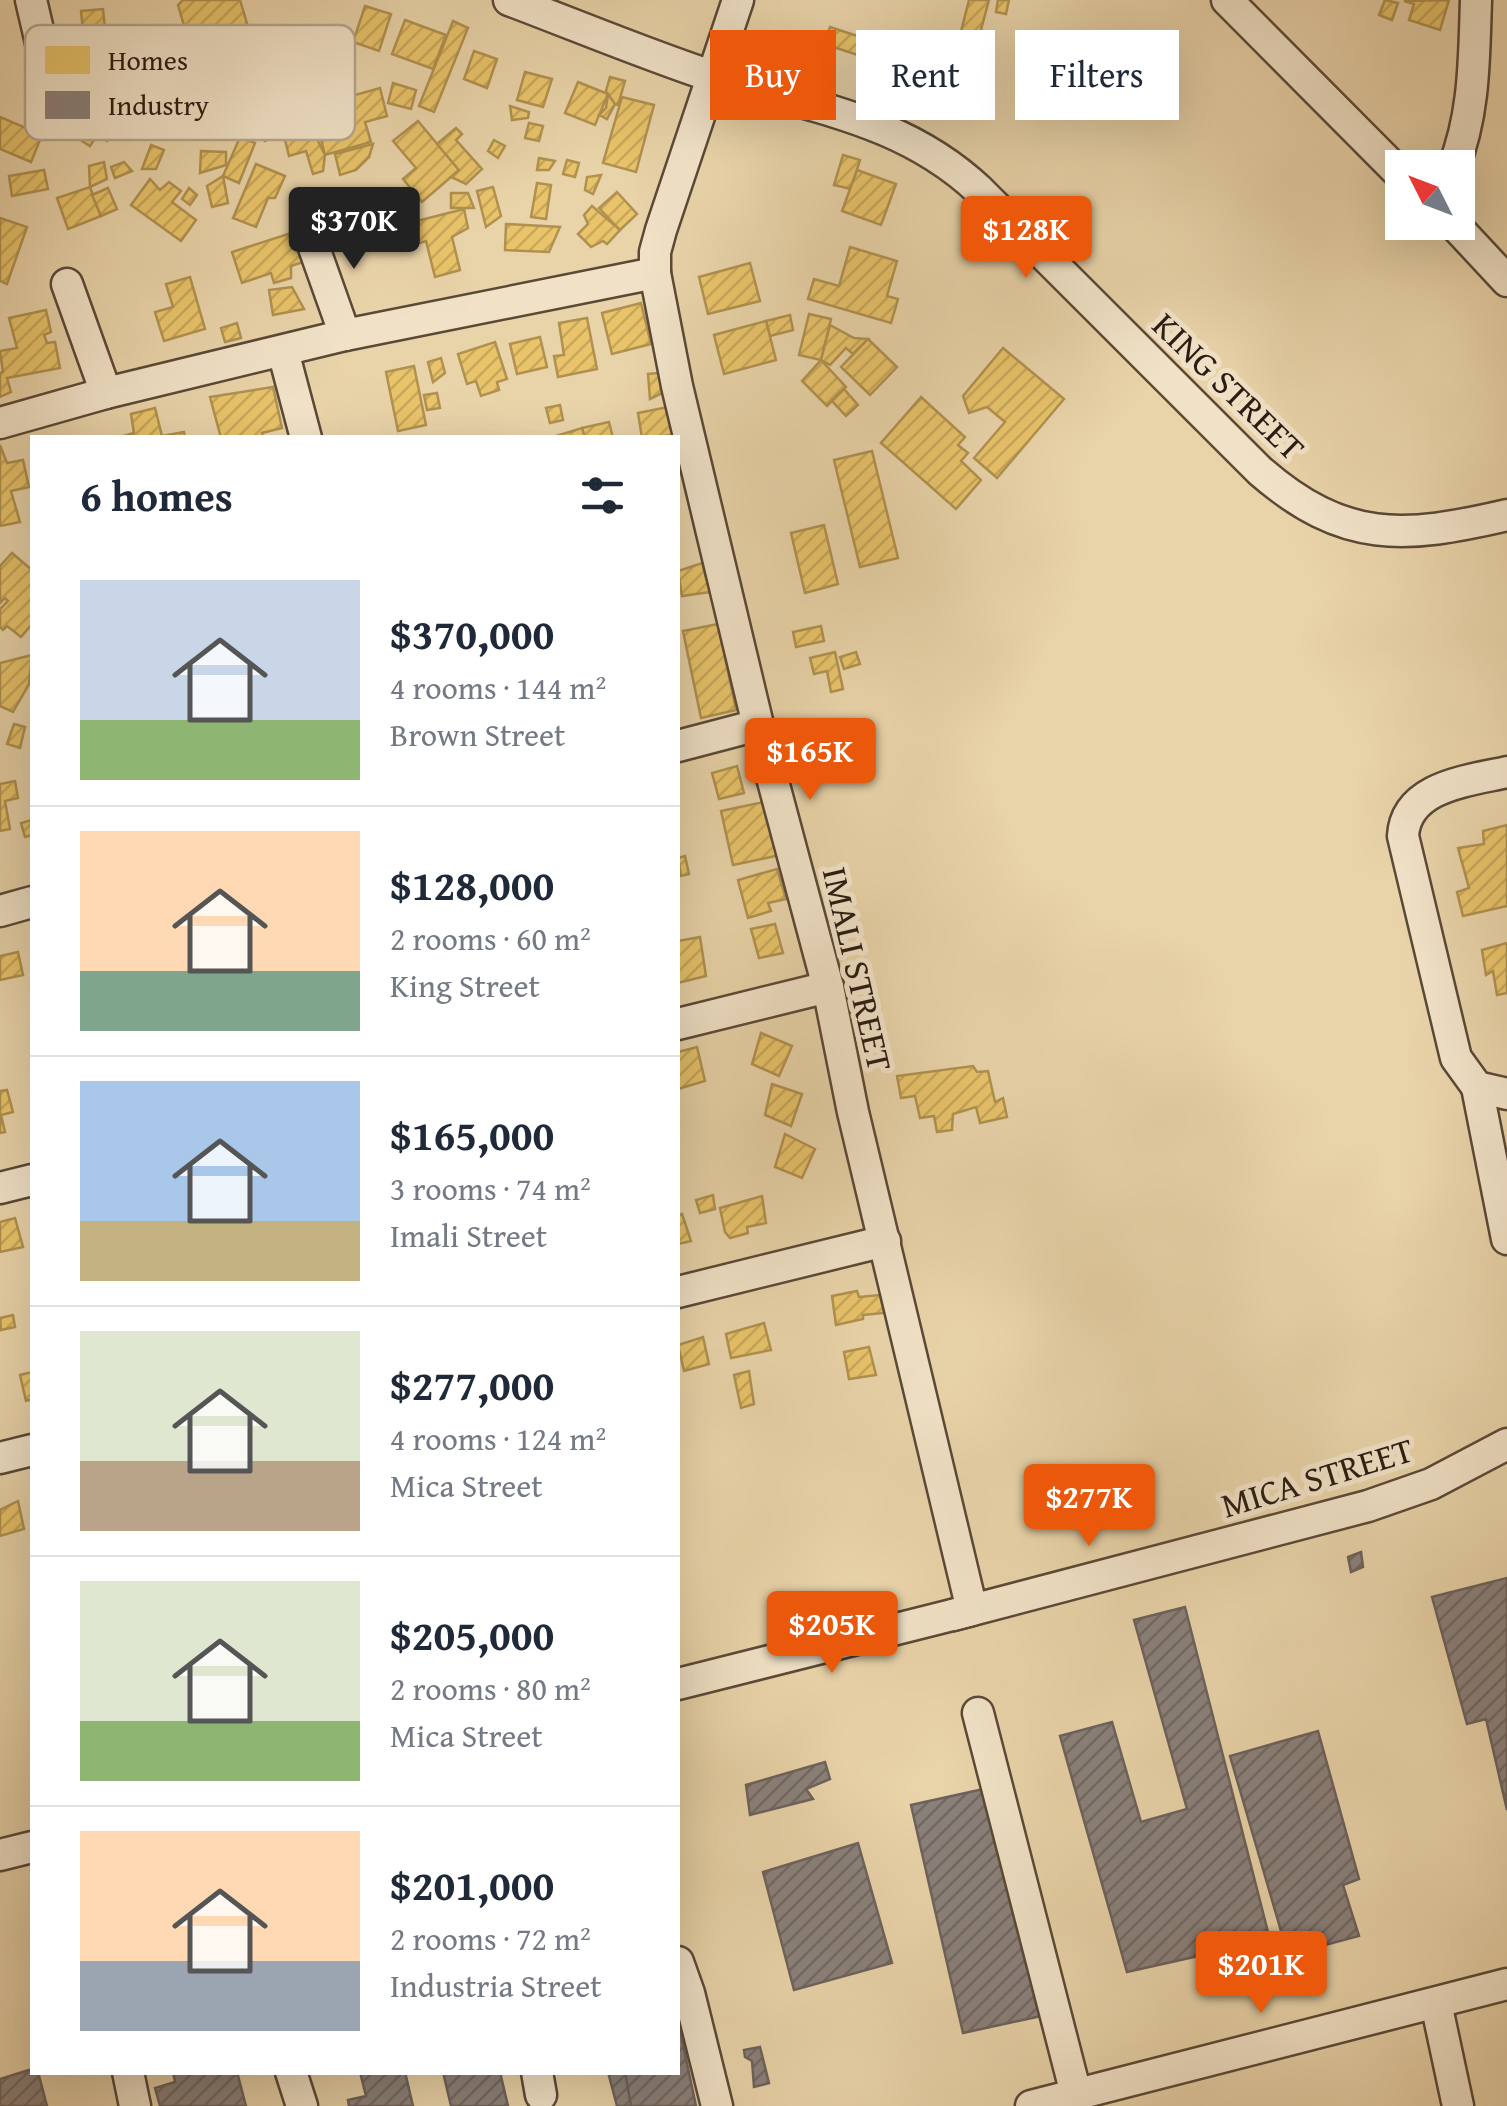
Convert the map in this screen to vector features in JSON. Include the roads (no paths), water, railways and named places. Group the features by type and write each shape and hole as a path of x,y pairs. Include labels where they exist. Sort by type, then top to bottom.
{"street":[{"path":"30,0 36,25"},
{"name":"KING STREET","path":"510,0 710,75"},
{"name":"IMALI STREET","path":"729,30 738,0"},
{"path":"1227,0 1385,159"},
{"path":"1460,150 1469,115 1476,0"},
{"name":"IMALI STREET","path":"710,88 655,252 655,273 677,386 690,493 758,725 828,987 852,1112 972,1610"},
{"name":"KING STREET","path":"836,113 889,129 939,156 980,191 1260,470 1302,505 1348,523 1403,534 1507,515"},
{"path":"307,228 345,335"},
{"path":"1468,240 1507,282"},
{"path":"0,423 47,425 106,394 345,335 655,273"},
{"path":"67,284 106,394"},
{"path":"283,351 305,435"},
{"path":"680,745 758,725"},
{"path":"1507,772 1426,796 1409,812 1404,826 1409,872 1456,1058 1477,1087 1507,1239"},
{"path":"0,910 30,902"},
{"path":"680,1024 828,987"},
{"path":"1477,1087 1507,1094"},
{"path":"0,1188 30,1180"},
{"path":"680,1292 885,1241"},
{"name":"MICA STREET","path":"680,1684 1368,1506 1430,1484 1507,1444"},
{"path":"0,1458 30,1450"},
{"path":"978,1713 1076,2094"},
{"path":"0,1855 30,1848"},
{"path":"680,1967 690,1993 717,2106"},
{"path":"1031,2106 1507,1984"},
{"path":"1436,2003 1458,2106"},
{"path":"129,2075 135,2106"},
{"path":"292,2075 302,2106"}]}
